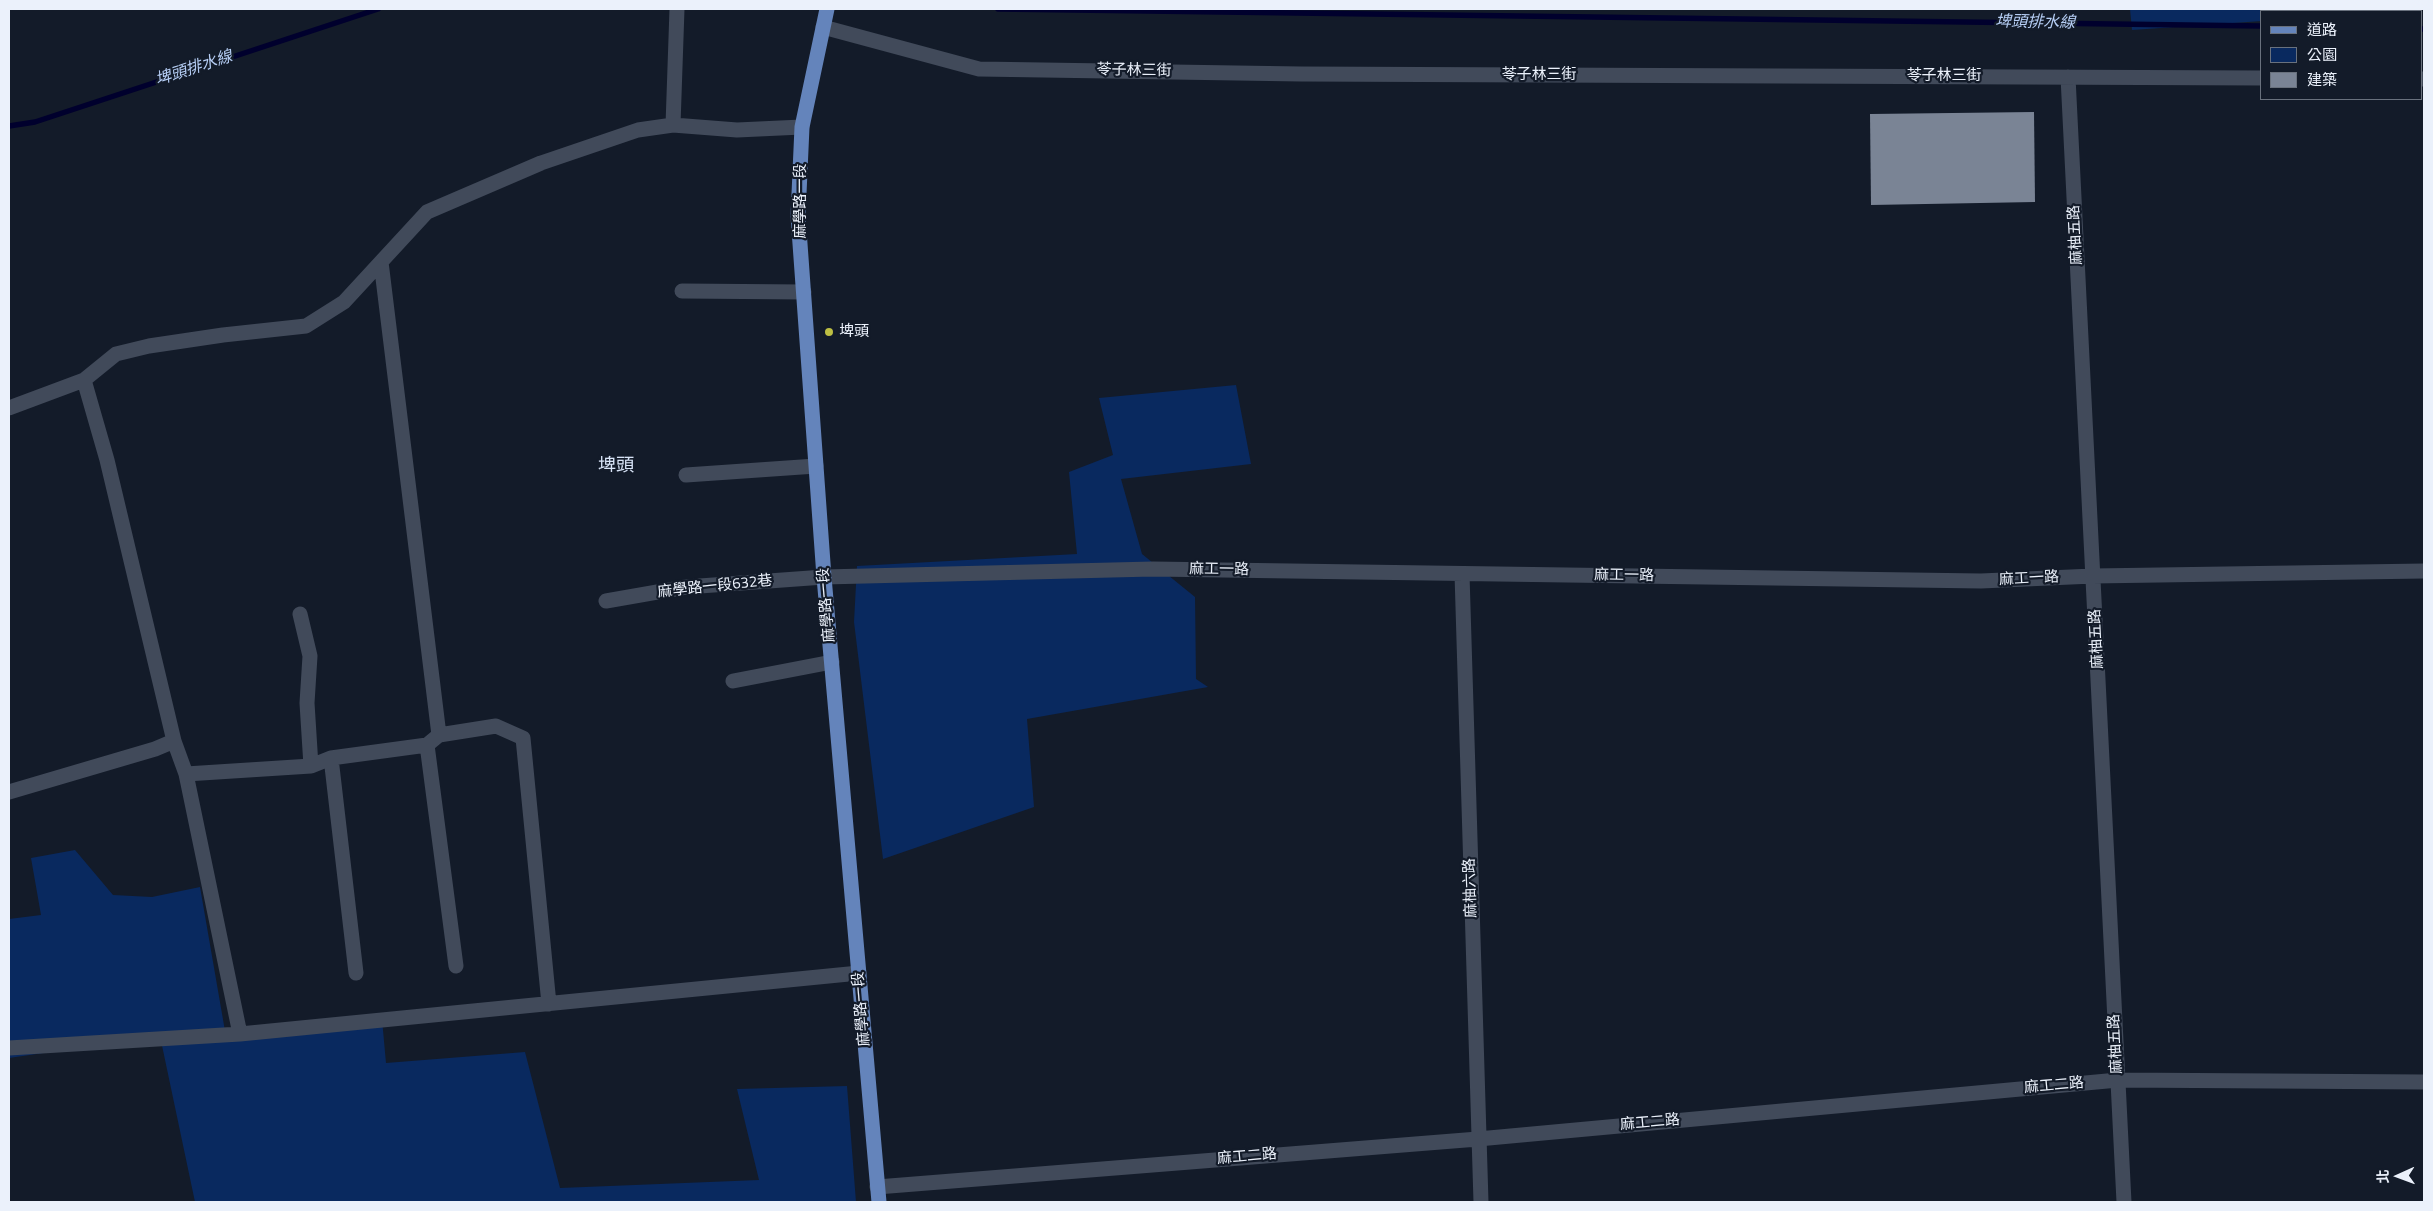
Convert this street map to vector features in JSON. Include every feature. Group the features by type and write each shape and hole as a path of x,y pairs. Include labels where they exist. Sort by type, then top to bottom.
{"main road":[{"name":"麻學路一段","path":"827,9 802,127 798,216 824,577 878,1202"}],"street":[{"path":"673,125 677,9"},
{"name":"苓子林三街","path":"823,27 979,69 1301,74 2260,78"},
{"name":"麻柚五路","path":"2068,76 2124,1202"},
{"path":"9,408 84,380 116,354 141,348 223,335 306,326 344,302 427,212 541,163 638,130 673,125 737,130 802,127"},
{"path":"381,262 439,735"},
{"path":"682,291 804,292"},
{"path":"84,380 107,460 174,741 186,774 240,1034"},
{"path":"686,475 816,466"},
{"name":"麻工一路","path":"824,577 1153,569 1980,581 2093,576 2424,571"},
{"name":"麻柚六路","path":"1462,574 1481,1202"},
{"name":"麻學路一段632巷","path":"606,601 686,587 824,577"},
{"path":"300,614 310,656 307,703 311,766"},
{"path":"733,681 832,662"},
{"path":"186,774 311,766 331,758 427,746 439,735 496,726 523,738 549,1004"},
{"path":"9,792 155,749 174,741"},
{"path":"427,746 456,966"},
{"path":"331,758 356,973"},
{"path":"9,1048 240,1034 859,973"},
{"name":"麻工二路","path":"877,1187 1478,1139 2118,1080 2424,1082"}],"green space":[{"path":"2130,9 2424,9 2260,10 2260,21 2132,30"},
{"path":"1236,385 1251,464 1121,479 1142,554 1195,597 1196,679 1208,687 1027,719 1034,807 883,859 854,622 857,566 1077,554 1069,472 1113,455 1099,398"},
{"path":"75,850 113,895 152,897 200,887 225,1031 382,1019 386,1063 525,1052 560,1188 759,1180 737,1089 847,1086 856,1202 195,1202 160,1036 9,1058 9,919 41,915 31,858"}],"building":[{"path":"2034,112 2035,202 1871,205 1870,114"}],"waterway":[{"name":"埤頭排水線","path":"9,126 35,122 378,9"},
{"name":"埤頭排水線","path":"998,9 2260,26"}],"place":[{"name":"埤頭","path":"829,332"}],"district":[{"name":"埤頭","path":"616,467"}]}
